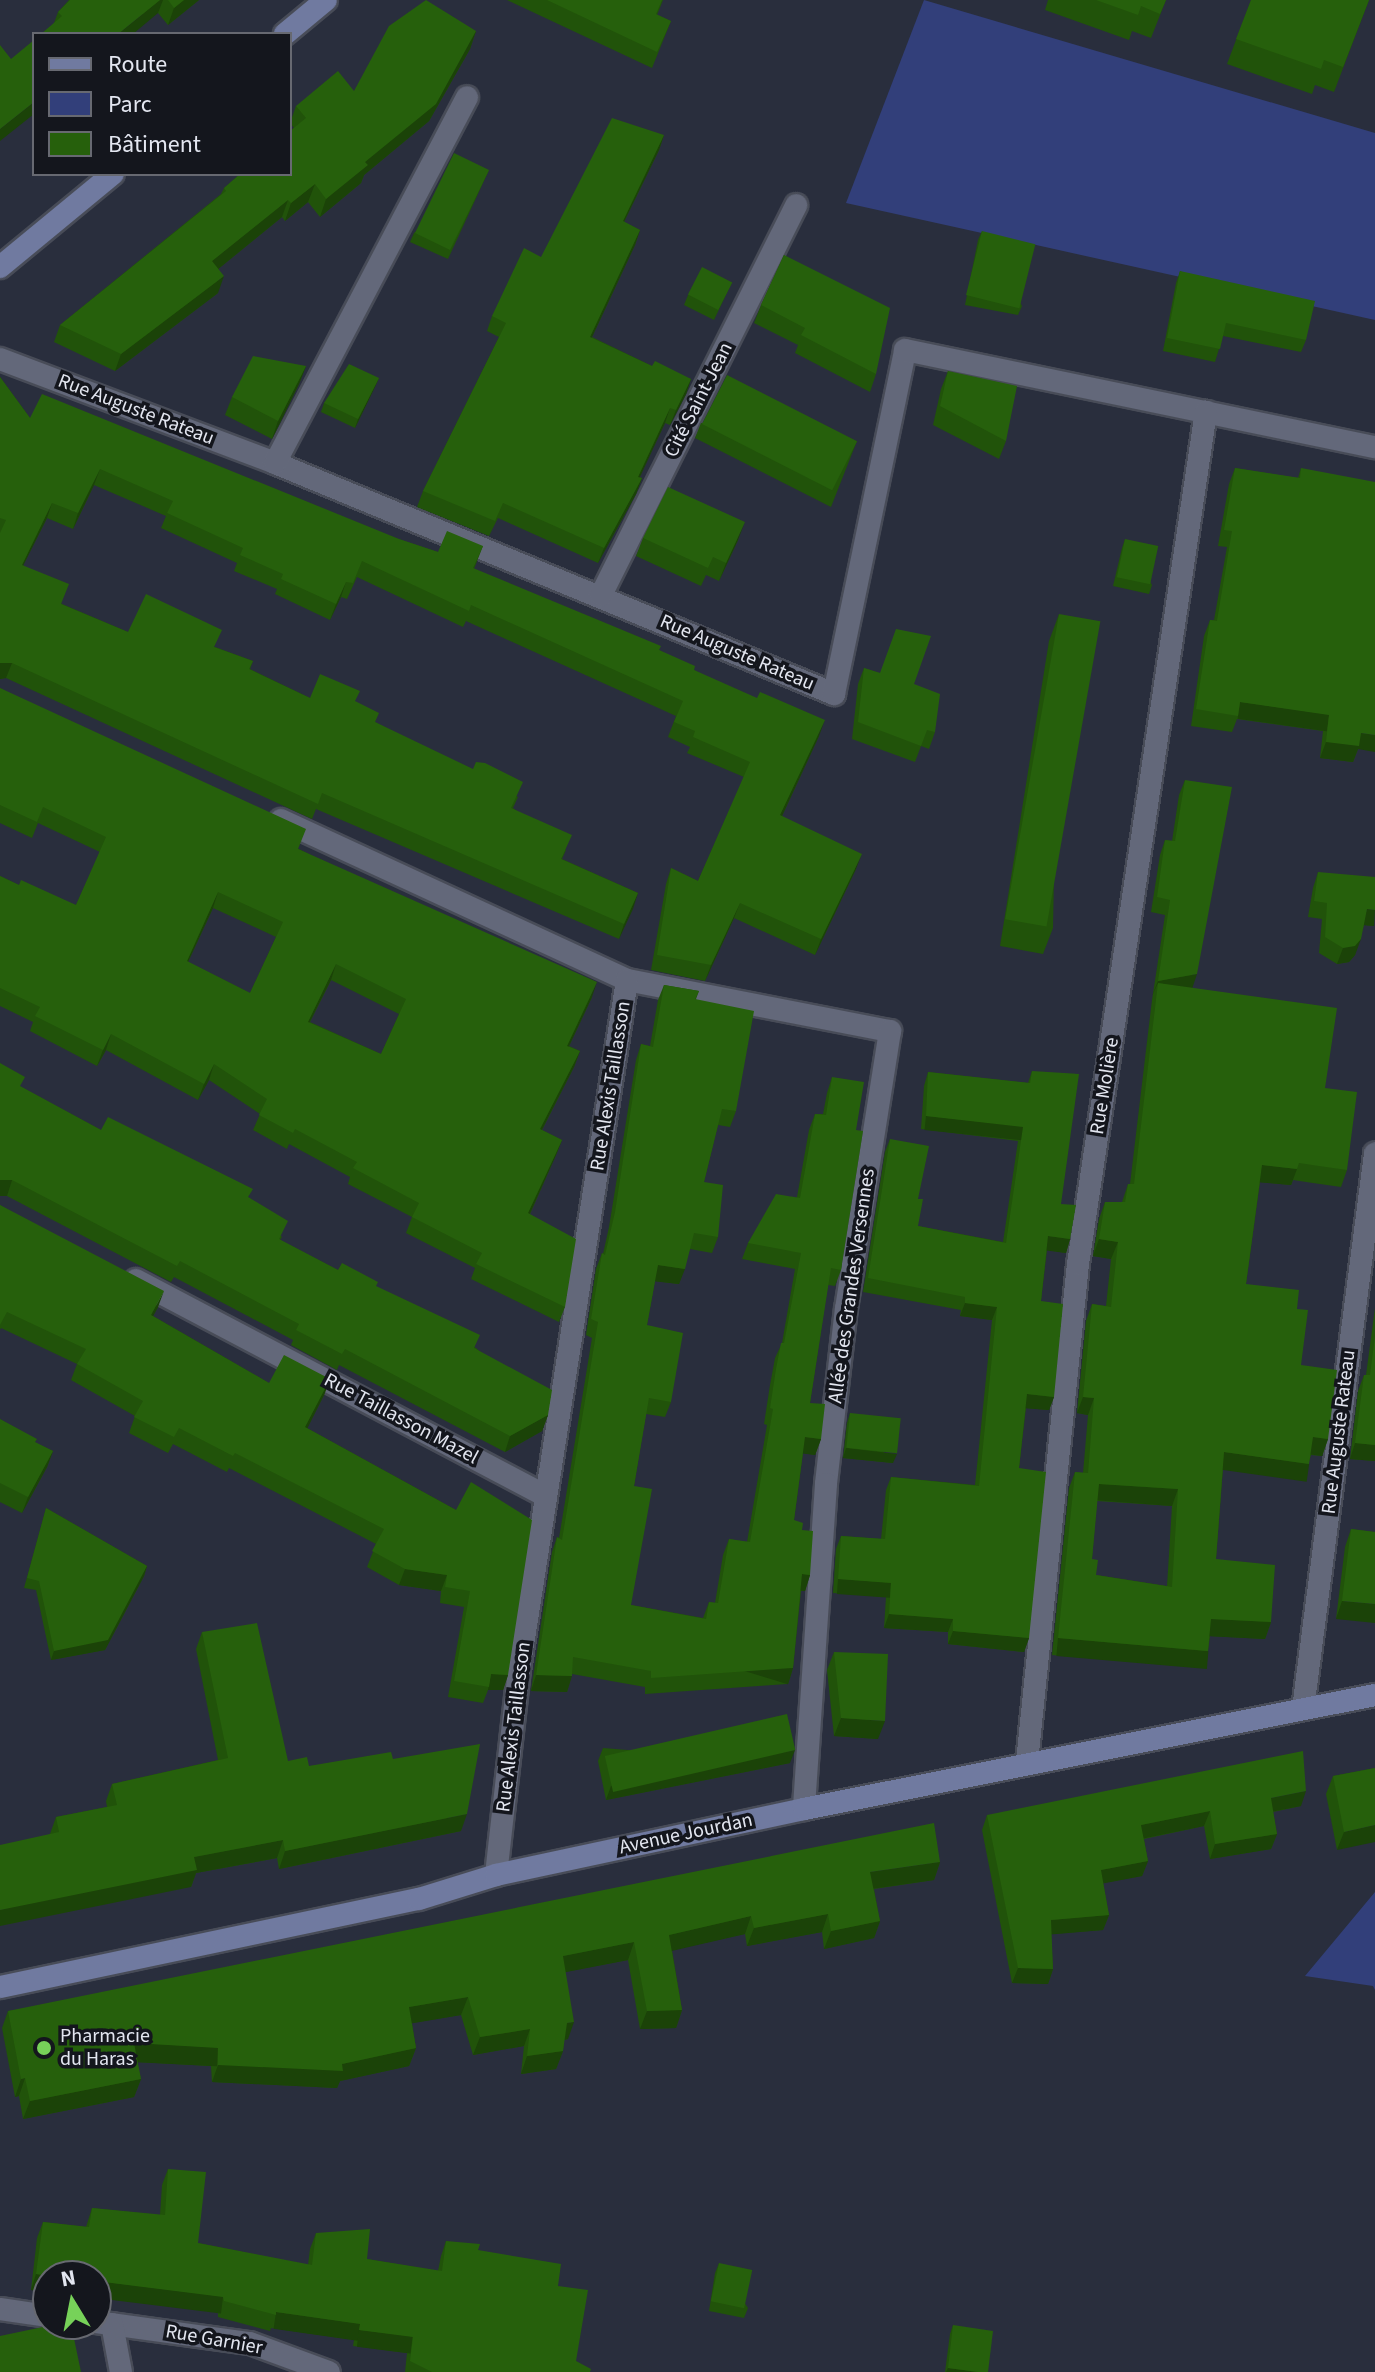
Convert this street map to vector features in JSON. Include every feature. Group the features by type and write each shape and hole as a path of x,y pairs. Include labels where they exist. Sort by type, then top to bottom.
{"main road":[{"path":"287,32 326,0"},
{"path":"0,267 111,176"},
{"name":"Avenue Jourdan","path":"0,1987 408,1902 496,1875 804,1809 1027,1762 1375,1695"}],"street":[{"path":"275,463 467,97"},
{"name":"Cité Saint-Jean","path":"601,595 796,205"},
{"name":"Rue Auguste Rateau","path":"0,359 275,463 601,595 834,694 905,350 1375,447"},
{"name":"Rue Molière","path":"1027,1762 1078,1264 1206,412"},
{"name":"Rue Alexis Taillasson","path":"256,809 627,980 519,1670 496,1875"},
{"name":"Allée des Grandes Versennes","path":"627,980 890,1031 846,1308 827,1469 804,1809"},
{"name":"Rue Auguste Rateau","path":"1303,1709 1375,1154"},
{"name":"Rue Taillasson Mazel","path":"112,1267 546,1496"},
{"path":"0,2309 32,2314"},
{"name":"Rue Garnier","path":"112,2324 250,2343 329,2372"},
{"path":"110,2340 121,2372"}],"green space":[{"path":"924,0 1375,133 1375,320 846,203"},
{"path":"1375,1892 1375,1990 1373,1986 1305,1976"}],"building":[{"path":"70,0 160,0 120,32 43,32 62,16 58,12"},
{"path":"168,0 184,0 174,8"},
{"path":"426,0 476,31 436,104 365,162 368,165 326,199 315,184 291,203 288,200 212,261 224,276 121,354 60,325 226,191 224,188 238,176 292,176 292,129 306,118 296,106 338,71 354,91 389,26"},
{"path":"547,0 662,0 656,14 671,21 657,52"},
{"path":"1096,0 1166,0 1160,14 1141,6 1138,15"},
{"path":"1251,0 1369,0 1343,67 1324,60 1321,69 1236,39"},
{"path":"32,42 32,104 0,129 0,45 11,59"},
{"path":"612,118 664,135 623,221 640,230 590,337 652,366 655,361 691,379 676,410 670,408 638,477 642,478 604,548 503,503 495,521 423,491 506,323 492,316 524,248 541,257"},
{"path":"454,153 489,170 450,250 415,233"},
{"path":"982,231 1035,244 1019,308 966,295"},
{"path":"784,255 890,308 876,374 801,335 805,328 761,305"},
{"path":"702,267 732,282 718,310 688,295"},
{"path":"1180,271 1315,301 1306,340 1226,323 1220,349 1167,338"},
{"path":"253,356 306,366 278,421 232,397"},
{"path":"349,364 379,378 358,419 324,403"},
{"path":"948,371 1017,386 1006,441 940,406"},
{"path":"727,375 857,441 832,490 702,424"},
{"path":"0,377 30,418 42,394 399,539 438,552 447,531 483,546 473,568 661,646 659,650 695,666 694,670 757,698 760,692 825,720 780,815 862,854 821,939 740,903 711,965 657,955 671,868 698,881 750,762 693,737 695,731 674,722 683,701 471,605 469,611 362,561 353,583 346,582 336,604 281,579 283,574 240,555 243,548 167,513 173,501 100,469 78,513 52,503 22,565 69,584 61,604 128,632 146,594 222,630 214,647 253,661 249,669 310,698 320,674 360,691 355,701 379,713 375,722 473,769 476,762 485,763 523,782 511,808 572,835 561,859 638,893 624,924 322,793 318,804 12,663 0,663 0,533 6,520 0,518"},
{"path":"1235,468 1300,478 1301,468 1375,482 1375,735 1361,733 1359,746 1326,742 1329,715 1240,702 1238,716 1196,709 1210,620 1217,621 1232,531 1224,530"},
{"path":"668,487 745,522 726,563 713,557 708,568 643,538"},
{"path":"1125,539 1158,546 1150,584 1117,577"},
{"path":"1059,614 1100,621 1047,927 1005,919"},
{"path":"896,629 931,636 914,684 940,694 935,732 927,730 921,746 858,722 864,668 880,673"},
{"path":"0,688 306,829 298,849 597,982 567,1046 580,1051 540,1129 562,1140 528,1213 576,1239 565,1307 476,1264 482,1253 412,1217 419,1203 353,1168 357,1162 295,1129 293,1133 259,1115 267,1099 214,1064 204,1084 111,1034 103,1050 35,1016 40,1007 0,988 0,876 19,885 21,880 76,905 106,837 43,807 37,822 0,805","holes":["218,892 283,922 250,993 187,961","336,964 406,999 381,1054 308,1022"]},
{"path":"1185,780 1232,787 1197,974 1158,981 1170,900 1157,897 1165,840 1175,841"},
{"path":"1318,872 1375,877 1375,910 1367,909 1361,939 1355,946 1343,948 1325,937 1327,903 1314,901"},
{"path":"1158,983 1337,1008 1325,1088 1357,1092 1347,1170 1299,1163 1297,1169 1262,1165 1246,1284 1299,1290 1297,1309 1308,1310 1301,1365 1337,1370 1328,1439 1313,1437 1309,1464 1224,1452 1216,1559 1275,1565 1271,1622 1211,1619 1208,1651 1058,1638 1075,1472 1088,1473 1094,1398 1083,1397 1092,1304 1111,1307 1118,1242 1099,1239 1105,1202 1125,1202 1128,1184 1134,1184","holes":["1099,1484 1178,1489 1172,1587 1096,1575 1098,1560 1092,1559"]},
{"path":"664,985 699,991 695,999 754,1011 736,1111 722,1109 704,1182 723,1185 718,1237 694,1233 685,1269 658,1265 647,1325 683,1333 671,1402 649,1398 634,1486 652,1489 631,1605 706,1619 709,1602 718,1603 729,1539 750,1542 773,1409 770,1408 776,1369 801,1253 748,1243 776,1194 800,1198 815,1114 826,1115 832,1077 864,1082 856,1130 863,1131 841,1270 831,1268 810,1403 825,1404 821,1439 805,1437 794,1520 803,1523 802,1530 813,1531 810,1575 802,1574 793,1668 651,1678 651,1671 573,1657 572,1676 536,1675 557,1537 562,1540 598,1322 591,1319 602,1253 605,1255 615,1212 641,1044 653,1047"},
{"path":"0,1063 25,1077 20,1086 101,1130 108,1117 253,1189 248,1197 288,1221 279,1239 338,1270 342,1263 378,1282 376,1286 480,1335 474,1348 552,1390 548,1415 510,1436 345,1349 342,1354 296,1330 299,1324 180,1261 177,1266 12,1180 0,1180"},
{"path":"1032,1071 1079,1074 1061,1204 1076,1205 1070,1239 1048,1236 1041,1301 1063,1304 1054,1397 1027,1394 1019,1468 1046,1472 1029,1638 953,1631 953,1619 889,1614 891,1583 838,1579 841,1536 885,1539 891,1477 979,1486 997,1307 965,1303 965,1297 868,1278 890,1139 929,1146 918,1199 923,1199 918,1226 1006,1243 1023,1127 926,1116 928,1072 1030,1083"},
{"path":"0,1205 164,1291 151,1315 269,1383 284,1355 330,1379 305,1427 456,1510 471,1482 532,1520 508,1675 491,1674 489,1687 454,1681 470,1591 445,1587 447,1575 405,1569 372,1551 384,1529 235,1453 233,1456 179,1428 174,1437 134,1417 143,1401 77,1364 86,1349 7,1312 0,1325"},
{"path":"1375,1336 1375,1445 1355,1443 1364,1375 1370,1375"},
{"path":"850,1413 901,1418 897,1453 846,1448"},
{"path":"0,1419 53,1451 28,1497 0,1483"},
{"path":"46,1508 147,1566 108,1640 54,1651 39,1581 27,1578"},
{"path":"1351,1529 1375,1532 1375,1604 1342,1601"},
{"path":"257,1623 288,1761 307,1757 309,1766 391,1752 393,1759 480,1744 467,1814 285,1851 283,1840 194,1857 197,1870 0,1910 0,1845 59,1832 56,1817 117,1805 112,1784 228,1758 202,1632"},
{"path":"834,1652 888,1654 885,1721 841,1718"},
{"path":"787,1714 795,1750 613,1792 605,1756"},
{"path":"1303,1751 1306,1791 1271,1798 1277,1834 1215,1844 1210,1811 1141,1825 1148,1861 1101,1870 1109,1915 1051,1920 1053,1969 1018,1968 987,1815"},
{"path":"1375,1768 1375,1825 1344,1832 1333,1776"},
{"path":"934,1823 940,1862 870,1872 880,1921 831,1931 828,1914 754,1928 751,1916 669,1935 682,2010 647,2011 634,1942 563,1956 574,2022 567,2023 563,2051 527,2056 530,2029 480,2037 468,1997 409,2007 416,2048 342,2064 343,2071 218,2065 218,2048 134,2043 141,2079 30,2101 25,2078 21,2079 8,2011"},
{"path":"168,2169 206,2172 198,2243 312,2265 316,2233 370,2229 367,2259 442,2271 446,2241 480,2244 478,2250 561,2264 558,2286 588,2290 576,2361 591,2369 590,2372 432,2372 410,2361 413,2337 359,2330 360,2324 276,2312 276,2315 224,2301 223,2297 112,2283 112,2260 38,2260 43,2222 89,2227 92,2208 165,2215"},
{"path":"719,2263 752,2270 744,2308 711,2301"},
{"path":"953,2325 993,2331 988,2372 948,2368"},
{"path":"32,2329 32,2340 74,2340 81,2372 0,2372 0,2336"}],"place":[{"name":"Pharmacie du Haras","path":"44,2048"}]}
